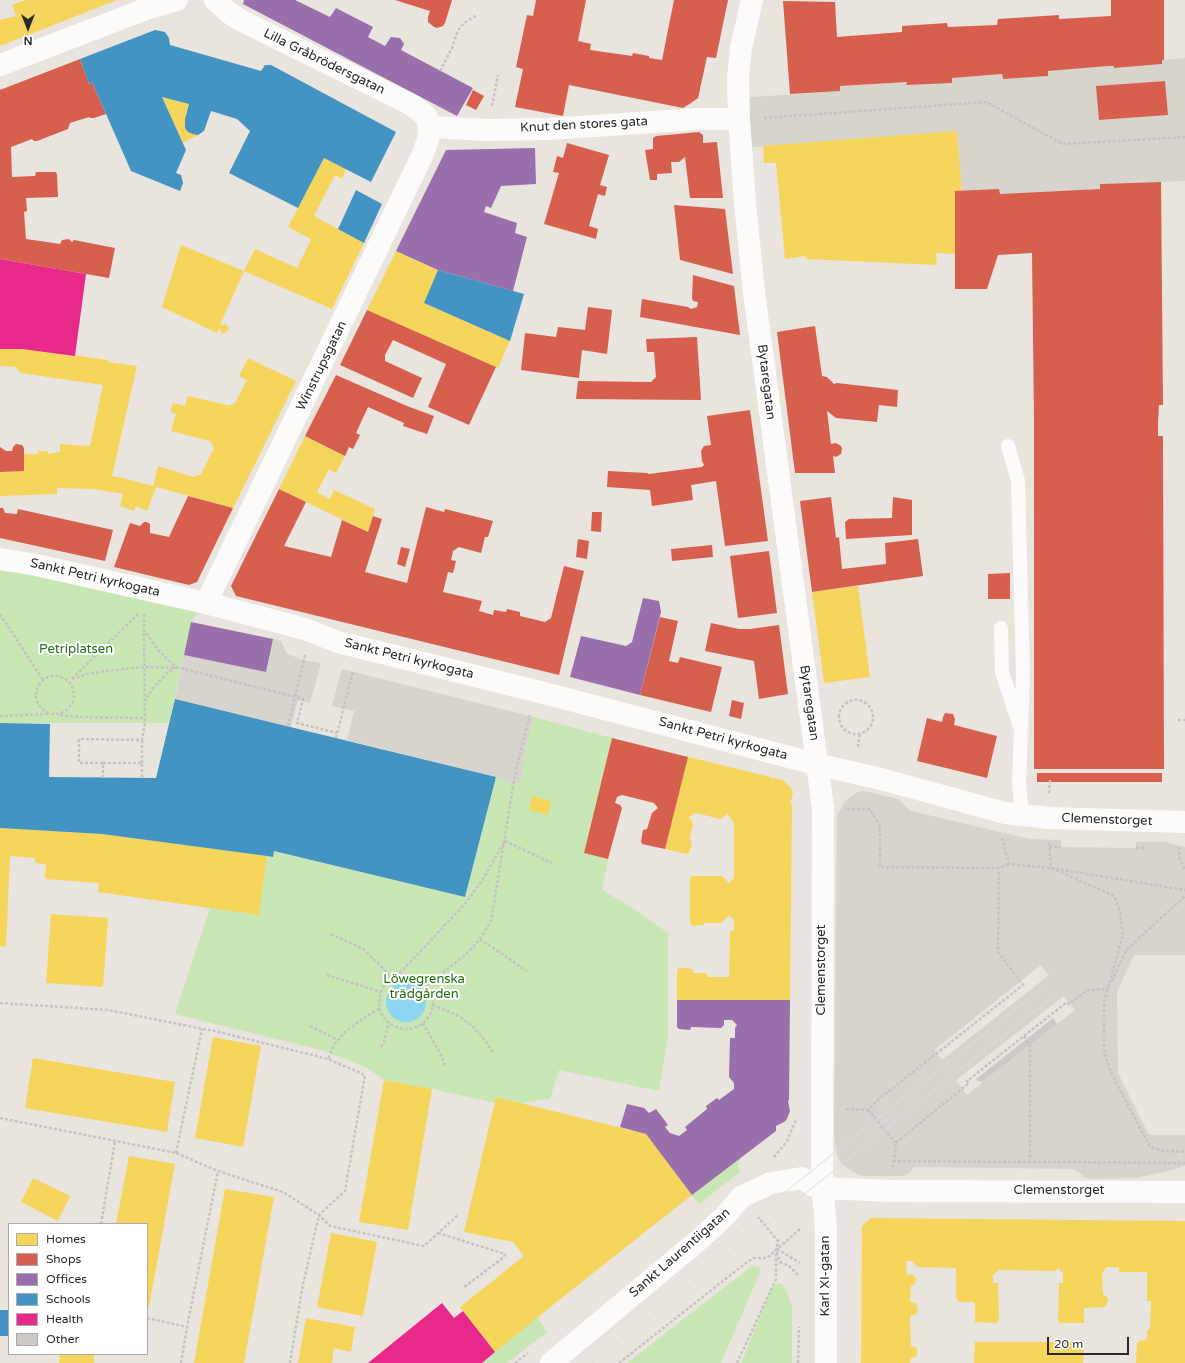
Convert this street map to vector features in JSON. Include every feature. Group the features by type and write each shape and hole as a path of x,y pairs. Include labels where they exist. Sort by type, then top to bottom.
{"street":[{"path":"0,65 146,9 177,0"},
{"name":"Lilla Gråbrödersgatan","path":"215,0 228,12 240,20 412,105 426,116 429,127"},
{"name":"Bytaregatan","path":"752,0 739,62 739,119 745,203 754,292 816,764"},
{"name":"Knut den stores gata","path":"429,127 487,130 550,129 697,119 739,119"},
{"name":"Winstrupsgatan","path":"206,603 422,156 428,140 429,127"},
{"name":"Sankt Petri kyrkogata","path":"0,559 32,564 206,603 305,629 338,642 544,693 816,764"},
{"name":"Clemenstorget","path":"1185,822 1049,818 1014,815 881,779 816,764 823,808 822,1188 893,1191 1185,1192"},
{"name":"Sankt Laurentiigatan","path":"551,1363 700,1239 726,1215 741,1197 771,1183 802,1178 814,1186 822,1188"},
{"name":"Karl XI-gatan","path":"822,1188 825,1214 826,1363"}],"lane":[{"path":"1008,446 1018,481 1023,675 1019,782 1014,815"},
{"path":"1001,628 1002,672 1021,730"}],"path":[{"path":"440,71 452,48 458,30 464,23 477,15"},
{"path":"487,130 498,75"},
{"path":"739,119 986,102 1063,144 1185,137"},
{"path":"69,682 143,611 145,718 142,740 142,778"},
{"path":"0,614 43,680"},
{"path":"144,630 158,650 176,668"},
{"path":"288,726 305,654"},
{"path":"336,738 354,665"},
{"path":"72,679 105,671 144,667 176,668 303,699 297,723 337,733"},
{"path":"145,702 153,688 168,672 176,668"},
{"path":"51,714 44,712 41,709 36,700 37,689 43,680 56,676 69,682 73,688 74,699 68,709 58,714"},
{"path":"855,700 866,703 872,712 872,723 865,732 860,733 854,734 844,729 840,719 842,708 845,704 855,700"},
{"path":"426,984 464,956 480,939 491,921 516,769 532,710"},
{"path":"0,716 58,714 70,716 145,718"},
{"path":"1178,720 1185,720"},
{"path":"858,750 860,733"},
{"path":"142,740 79,739 79,762 142,763"},
{"path":"103,762 103,778"},
{"path":"1049,796 1050,780"},
{"path":"841,809 870,809 880,826 880,867 998,868 1009,864 1051,868 1185,890"},
{"path":"1009,864 1001,831 1014,815"},
{"path":"1049,840 1051,868"},
{"path":"505,841 552,863"},
{"path":"396,977 407,975 413,976 426,984 432,994 433,1004 430,1014 423,1023 414,1028 403,1029 388,1022 382,1014 380,1008 381,992 387,983 396,977 465,904 483,879 505,841"},
{"path":"1178,845 1180,858 1185,870"},
{"path":"1049,847 1061,847"},
{"path":"840,1109 868,1110 879,1099 1023,984 998,952 998,868"},
{"path":"1051,868 1114,896 1120,911 1123,935 1104,1002 1104,1052 1111,1073 1149,1145 1165,1152 1185,1152"},
{"path":"1108,990 1126,950 1185,896"},
{"path":"331,934 363,950 386,971 392,980"},
{"path":"480,939 527,971"},
{"path":"327,975 381,992"},
{"path":"893,1169 896,1143 969,1083 967,1081 1067,1002 1069,1004 1087,990 1108,990"},
{"path":"0,1003 108,1010 202,1029 328,1059 365,1076 345,1191 319,1215 302,1289 290,1363"},
{"path":"433,1004 459,1016 484,1039 493,1053"},
{"path":"328,1059 338,1040 350,1028 380,1008"},
{"path":"381,1047 384,1042 388,1022"},
{"path":"423,1023 441,1055 445,1066"},
{"path":"310,1026 338,1040"},
{"path":"176,1153 202,1029"},
{"path":"1024,1036 1030,1046 1030,1162"},
{"path":"868,1110 896,1143"},
{"path":"0,1118 176,1153 218,1172 283,1192 319,1215 330,1226 424,1246 459,1214"},
{"path":"101,1223 115,1142"},
{"path":"893,1162 1185,1163"},
{"path":"181,1363 218,1172"},
{"path":"737,1363 776,1279 776,1249 778,1241 741,1197"},
{"path":"619,1363 747,1262 754,1258 767,1258 801,1227 812,1224 825,1214"},
{"path":"438,1233 505,1254 504,1257 463,1288"},
{"path":"776,1249 780,1262 789,1266 800,1275 799,1282"},
{"path":"148,1318 187,1327"},
{"path":"798,1363 799,1324"}],"green space":[{"name":"Petriplatsen","path":"0,559 206,603 191,622 169,723 0,723"},
{"name":"Löwegrenska trädgården","path":"534,717 612,738 584,853 608,859 602,890 636,910 668,933 668,1036 659,1091 559,1070 550,1099 522,1103 496,1097 495,1103 384,1080 366,1067 321,1050 175,1014 210,908 259,915 267,856 273,857 274,851 465,897 496,777"},
{"path":"740,1157 741,1159 738,1165 740,1172 699,1204 692,1195"},
{"path":"752,1266 759,1267 759,1275 721,1363 627,1363"},
{"path":"777,1283 780,1283 785,1287 792,1307 792,1363 741,1363 772,1287"},
{"path":"537,1317 547,1332 507,1363 482,1363"}],"shaded area":[{"path":"1185,58 1185,181 1100,184 1100,189 1000,194 962,191 957,131 741,148 738,98 840,91 840,86 907,82 906,84 952,83 952,78 1002,74 1003,79 1048,76 1048,71","holes":["1165,81 1168,115 1099,120 1097,86"]},
{"path":"273,639 281,641 287,654 304,660 321,663 310,703 298,700 291,727 175,699 184,655 266,672"},
{"path":"342,669 534,717 528,737 520,783 506,782 505,780 496,777 347,740 354,711 332,706"},
{"path":"864,791 898,799 911,811 1030,839 1061,840 1061,847 1136,848 1136,842 1165,842 1185,847 1185,955 1134,955 1117,992 1118,1073 1149,1135 1185,1135 1185,1166 1165,1172 1134,1178 1091,1179 1073,1169 915,1167 907,1174 902,1176 862,1176 851,1171 842,1164 837,1156 834,1136 837,815 845,801 858,792","holes":["1041,965 1049,975 942,1060 934,1050","1064,996 1075,1010 967,1095 956,1080"]}],"water":[{"path":"406,982 414,984 420,988 424,994 426,1002 424,1010 420,1016 414,1020 406,1022 398,1020 392,1016 388,1010 386,1002 388,994 392,988 398,984"}],"building: Homes":[{"path":"25,0 117,0 0,46 0,20 16,16 12,5"},
{"path":"162,97 189,104 185,119 185,128 190,133 198,135 183,143"},
{"path":"957,131 962,191 955,191 955,254 936,253 937,265 806,259 805,256 785,259 776,163 764,163 763,146"},
{"path":"324,158 346,169 342,179 335,175 314,216 364,243 332,309 244,271 255,249 297,268 311,239 288,227"},
{"path":"181,245 244,271 220,325 227,325 229,329 225,333 222,333 219,328 217,333 162,307"},
{"path":"396,251 438,270 424,303 510,341 498,368 367,310"},
{"path":"0,349 36,350 108,360 108,362 137,366 112,476 153,486 158,466 194,477 201,474 214,448 210,441 171,431 176,414 170,412 173,403 185,406 188,396 227,406 235,403 247,380 239,376 248,358 296,381 233,508 156,487 147,511 136,506 134,511 120,506 123,494 92,489 57,488 57,494 0,496 0,472 24,471 24,454 38,454 38,451 47,451 48,454 60,452 60,444 90,446 103,385 21,373 16,367 0,366"},
{"path":"305,436 345,456 336,473 329,469 317,492 330,499 334,490 375,509 368,532 279,489"},
{"path":"858,586 870,677 824,683 812,592"},
{"path":"688,757 771,777 770,778 780,779 791,788 793,794 790,803 792,804 790,1000 677,1000 677,970 679,968 690,968 693,970 693,973 707,973 707,977 729,977 730,932 734,930 734,920 729,915 722,923 705,923 703,925 692,926 690,922 690,878 692,876 722,876 729,883 734,878 734,824 728,814 720,819 696,813 689,817 693,823 690,839 692,843 689,853 686,854 665,849"},
{"path":"532,796 551,801 548,815 529,810"},
{"path":"0,828 102,834 267,856 259,915 98,892 99,883 45,879 46,864 35,863 35,858 10,856 6,947 0,946"},
{"path":"51,914 108,918 103,987 46,983"},
{"path":"213,1037 261,1046 243,1147 195,1138"},
{"path":"33,1058 175,1082 167,1132 25,1108"},
{"path":"384,1080 432,1089 408,1230 359,1222"},
{"path":"496,1097 646,1134 692,1195 495,1352 460,1307 524,1256 513,1242 464,1232"},
{"path":"129,1156 175,1164 149,1307 148,1223 116,1223"},
{"path":"33,1178 70,1196 58,1221 21,1202"},
{"path":"225,1189 274,1197 244,1363 194,1363"},
{"path":"871,1218 1185,1221 1185,1363 1136,1363 1137,1342 1147,1339 1147,1331 1150,1328 1151,1301 1147,1301 1147,1272 1119,1272 1119,1267 1107,1267 1102,1273 1103,1294 1108,1300 1106,1306 1084,1308 1084,1323 1061,1323 1058,1321 1059,1283 1063,1283 1063,1274 1058,1268 1055,1271 999,1270 993,1275 993,1283 998,1283 999,1320 996,1323 975,1322 975,1302 958,1301 956,1297 956,1268 919,1267 912,1261 906,1261 907,1276 912,1274 916,1279 915,1284 911,1286 910,1302 915,1303 918,1310 915,1315 910,1316 911,1346 917,1348 917,1355 911,1358 910,1363 861,1363 862,1226"},
{"path":"331,1233 377,1242 363,1316 317,1307"},
{"path":"306,1318 355,1327 351,1352 334,1348 332,1363 298,1363"},
{"path":"975,1342 1084,1342 1083,1363 974,1363"},
{"path":"60,1355 94,1355 94,1363 59,1363"}],"building: Shops":[{"path":"395,0 452,0 445,23 443,26 437,28 428,22 430,11"},
{"path":"536,0 586,0 578,41 591,44 590,50 632,56 633,53 662,60 674,0 728,0 716,58 707,57 698,98 691,103 683,108 569,85 563,116 515,107 523,69 516,67 527,15 533,16"},
{"path":"1111,0 1164,0 1164,60 1162,60 1162,64 1114,68 1114,66 1108,66 1048,71 1048,76 1003,79 1002,74 952,78 952,83 906,85 907,82 840,86 840,91 790,94 783,1 835,2 837,37 902,32 902,26 947,23 948,27 997,25 998,19 1059,15 1059,19 1111,16"},
{"path":"80,59 89,84 92,82 106,114 94,118 89,117 70,123 68,129 37,141 32,139 11,147 12,177 35,176 36,172 56,172 58,197 26,198 27,211 24,212 26,239 60,244 62,240 69,239 72,242 74,240 115,248 109,278 0,259 0,90"},
{"path":"1165,81 1168,115 1099,120 1096,86"},
{"path":"473,90 484,96 476,110 466,105"},
{"path":"699,132 703,135 703,143 717,142 723,198 690,198 685,157 679,162 671,162 672,173 657,174 657,180 650,180 645,150 653,149 653,138 656,136"},
{"path":"567,143 609,155 600,185 607,187 605,196 598,194 589,226 598,229 596,239 544,224 559,173 553,172 557,156 563,158"},
{"path":"1161,182 1163,405 1159,405 1158,436 1163,436 1164,769 1034,769 1034,419 1032,253 998,255 987,289 955,289 955,191 999,189 1000,194 1100,189 1100,184"},
{"path":"674,205 725,209 733,274 680,260"},
{"path":"693,275 734,286 740,335 640,317 642,299 688,307 691,309 697,307 698,302 693,301 692,298"},
{"path":"588,307 612,310 607,354 582,350 579,378 521,370 525,333 556,337 558,327 585,330"},
{"path":"367,310 496,367 469,425 428,407 446,364 393,340 385,355 385,361 422,378 413,398 340,365"},
{"path":"815,326 822,376 827,377 834,384 837,383 898,390 897,407 879,405 877,422 836,418 827,411 831,444 836,443 841,446 842,449 841,454 836,457 833,456 835,473 795,473 777,332"},
{"path":"697,337 701,400 576,399 578,381 651,382 656,377 654,352 647,352 646,339"},
{"path":"336,375 434,416 427,434 403,426 404,423 368,407 356,433 360,435 353,449 349,447 345,456 305,436"},
{"path":"750,410 768,541 725,546 716,481 691,485 693,500 652,506 650,490 607,487 608,471 649,474 702,467 704,465 701,451 704,446 711,445 707,416"},
{"path":"16,444 22,445 24,448 24,471 0,472 0,447 6,451 12,451"},
{"path":"279,489 306,502 284,546 331,557 342,520 368,532 373,516 382,519 365,572 407,583 426,507 444,512 445,509 493,521 488,537 485,537 481,553 459,547 453,551 451,560 456,561 453,573 448,572 443,592 482,601 479,611 493,615 494,610 506,612 507,609 520,612 520,616 545,622 551,618 564,566 584,571 559,675 236,596 231,586"},
{"path":"188,496 233,508 197,582 189,585 114,567 130,523 140,526 144,522 147,522 150,524 150,533 169,537"},
{"path":"831,497 836,538 839,537 842,569 886,564 885,543 918,539 923,576 812,592 800,501"},
{"path":"893,497 912,500 912,535 846,539 845,522 849,519 892,518"},
{"path":"0,508 3,508 5,513 17,514 18,509 113,530 105,561 0,538"},
{"path":"592,512 602,512 601,532 591,531"},
{"path":"578,539 589,541 587,559 576,557"},
{"path":"712,545 713,557 672,561 671,549"},
{"path":"401,547 410,549 405,567 397,564"},
{"path":"769,551 777,613 738,618 730,556"},
{"path":"1010,573 1010,599 988,599 988,574"},
{"path":"660,617 678,621 669,661 678,663 680,657 722,667 711,712 640,695"},
{"path":"711,623 739,629 779,625 788,694 759,699 754,661 705,651"},
{"path":"732,700 744,703 741,719 729,716"},
{"path":"945,713 953,714 955,719 954,725 997,736 987,778 917,761 927,718 942,722"},
{"path":"612,738 688,757 665,849 642,844 641,841 643,830 647,829 652,813 658,808 654,803 622,795 617,797 615,803 620,805 622,808 608,859 584,853"},
{"path":"1037,773 1162,773 1162,782 1037,782"}],"building: Offices":[{"path":"244,0 295,0 330,17 336,8 373,27 368,37 385,46 391,37 400,38 404,44 401,50 473,88 457,116 243,4"},
{"path":"535,148 536,184 501,186 491,208 486,206 484,212 517,223 515,233 527,237 513,291 438,270 396,251 446,150"},
{"path":"643,598 659,601 661,612 640,695 570,677 581,636 626,646 632,642"},
{"path":"191,622 273,639 266,672 184,655"},
{"path":"677,1000 790,1000 788,1101 790,1111 787,1119 776,1126 776,1131 692,1195 646,1134 620,1127 627,1104 644,1108 649,1113 656,1109 668,1125 665,1127 670,1133 679,1136 687,1130 685,1127 707,1109 706,1106 717,1098 719,1100 734,1089 734,1083 729,1077 730,1038 735,1038 735,1028 737,1025 732,1020 724,1020 724,1025 721,1028 691,1027 690,1030 679,1029 677,1027"}],"building: Schools":[{"path":"155,30 165,32 169,38 170,45 261,71 265,65 271,65 396,132 371,182 324,158 298,208 229,173 250,131 237,119 211,111 204,131 198,135 193,134 188,132 185,128 185,119 189,104 162,97 186,150 176,173 181,175 183,183 180,191 131,171 92,82 89,84 80,59"},
{"path":"356,190 382,204 364,243 338,229"},
{"path":"438,270 524,294 510,341 424,303"},
{"path":"175,699 496,777 465,897 274,851 273,857 102,834 0,828 0,723 50,724 49,777 156,778"},
{"path":"0,1310 8,1310 8,1336 0,1336"}],"building: Health":[{"path":"0,259 86,274 75,356 22,349 0,349"},
{"path":"442,1303 454,1318 463,1311 495,1352 482,1363 368,1363"}],"building: Other":[{"path":"1053,1018 1057,1024 983,1082 975,1080"}],"tram line":[{"path":"570,1363 1048,983"},
{"path":"592,1363 1056,994"},
{"path":"871,1129 899,1113"}]}
